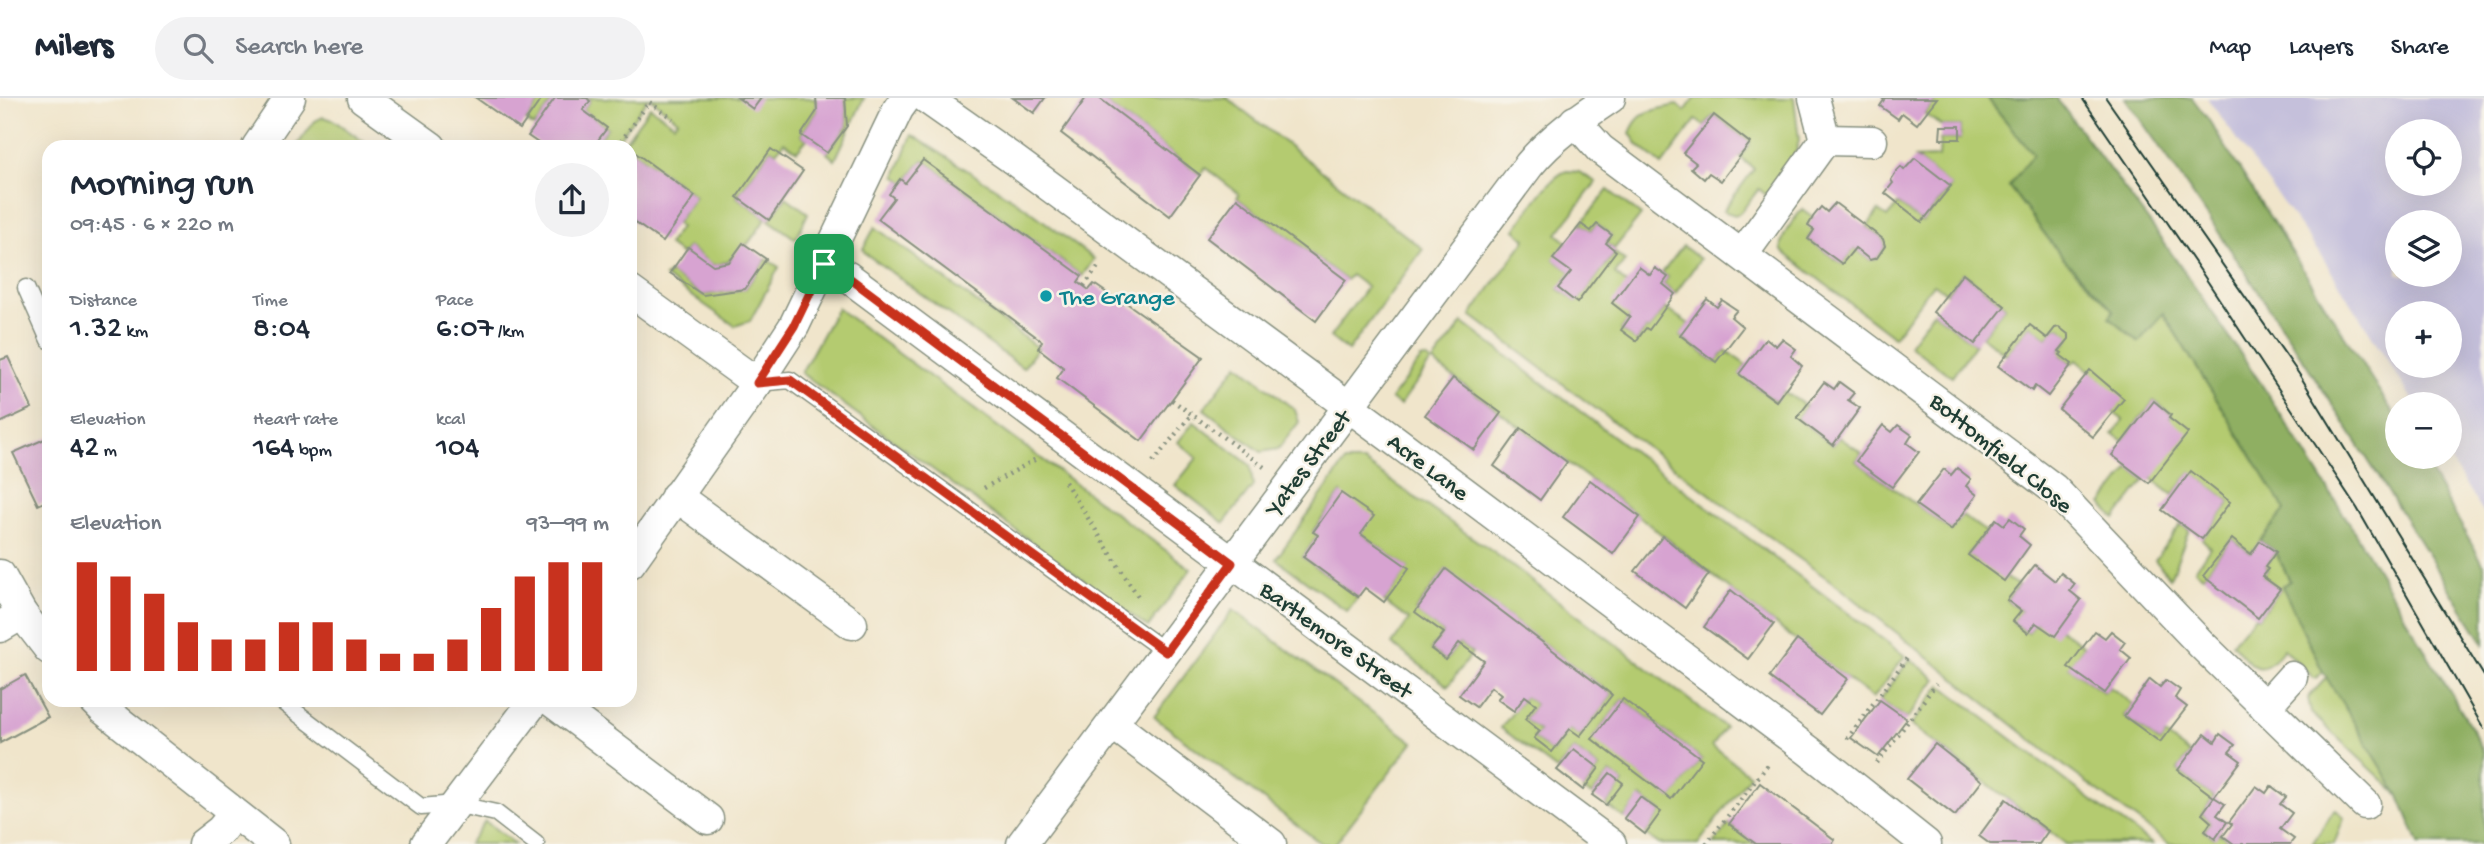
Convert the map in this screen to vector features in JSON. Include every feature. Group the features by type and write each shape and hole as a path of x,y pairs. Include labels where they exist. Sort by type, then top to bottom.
{"street":[{"path":"262,140 290,98"},
{"path":"363,98 421,140"},
{"path":"637,553 794,326 898,109 906,98"},
{"name":"Acre Lane","path":"926,98 1349,406 1809,751 1926,844"},
{"name":"Yates Street","path":"1022,844 1529,165 1544,147 1575,121 1610,98"},
{"path":"1814,98 1825,140"},
{"name":"Bottomfield Close","path":"1575,121 1600,149 2054,489 2170,613 2365,804"},
{"path":"1825,140 1871,141"},
{"path":"1743,254 1825,140"},
{"name":"Bartlemore Street","path":"824,264 859,285 1611,844"},
{"path":"637,296 757,383"},
{"path":"676,496 852,624"},
{"path":"0,575 11,621 42,644"},
{"path":"2265,708 2292,677"},
{"path":"101,707 274,844"},
{"path":"426,844 530,707"},
{"path":"559,707 708,820"},
{"path":"1112,724 1271,844"},
{"path":"203,844 221,830 234,814"}],"lane":[{"path":"26,288 42,324"},
{"path":"757,383 790,380 1166,652"},
{"path":"289,707 421,807 455,804 496,813 536,844"}],"path":[{"path":"622,140 649,102 673,119"},
{"path":"1084,286 1105,258"},
{"path":"1172,400 1270,472"},
{"path":"1153,463 1192,414"},
{"path":"959,502 1046,453"},
{"path":"1061,477 1143,603"},
{"path":"1840,748 1907,658"},
{"path":"1870,772 1936,684"},
{"path":"1706,844 1773,758"}],"shaded area":[{"path":"2207,98 2484,98 2484,514 2456,469 2462,469 2462,392 2407,392 2399,378 2462,378 2462,301 2385,301 2385,357 2324,260"}],"green space":[{"path":"542,98 555,98 534,127 526,121"},
{"path":"587,98 648,98 618,140 598,140 607,128 583,110 590,101"},
{"path":"650,98 816,98 817,111 801,135 807,139 797,151 784,142 776,152 771,149 737,197 766,218 738,255 722,263 713,265 688,247 682,255 668,245 680,227 676,224 695,196 637,154 637,140 626,140 650,107 674,124 678,120"},
{"path":"845,98 864,98 835,160 827,153 847,126"},
{"path":"1099,98 1227,98 1423,249 1348,351 1330,337 1367,287 1351,275 1346,280 1237,198 1239,194 1206,168 1200,175"},
{"path":"1695,98 1794,98 1799,140 1795,155 1766,195 1759,189 1740,213 1735,215 1723,211 1754,169 1740,157 1750,143 1714,115 1704,126 1696,120 1662,165 1638,145 1630,133 1638,119 1648,112 1677,105 1685,111"},
{"path":"1937,98 1987,98 2033,154 2009,187 2063,258 2114,310 2110,317 2138,342 2162,312 2286,510 2251,554 2232,539 2203,576 2195,570 2210,547 2202,539 2230,502 2191,472 2173,495 2152,479 2171,414 2154,401 2123,441 2113,434 2123,420 2113,412 2105,384 2077,360 2072,364 2060,355 2059,351 2069,339 2059,327 2047,338 2030,325 2007,355 1982,336 2005,306 1963,273 1947,293 1933,284 1894,337 1782,251 1785,234 1802,209 1813,217 1814,230 1808,239 1842,264 1855,248 1870,260 1877,258 1885,246 1883,239 1867,227 1878,211 1887,217 1898,204 1922,222 1951,187 1915,158 1939,157 1940,139 1960,139 1960,126 1941,126 1925,114"},
{"path":"1987,98 2056,98 2156,231 2260,382 2345,516 2484,753 2484,844 2419,844 2398,794 2323,672 2282,586 2290,581 2276,552 2260,541 2285,510 2163,313 2139,342 2109,317 2114,310 2063,258 2009,186 2033,154"},
{"path":"2125,98 2192,98 2208,119 2385,400 2385,469 2429,469 2484,565 2484,644 2264,300"},
{"path":"323,117 333,120 361,140 301,140 315,121"},
{"path":"912,135 1025,207 1094,259 1082,276 923,160 905,183 896,176"},
{"path":"1567,171 1579,172 1596,182 1557,234 1567,242 1554,259 1571,272 1559,289 1577,302 1615,253 1625,261 1615,274 1627,284 1630,317 1621,330 1637,341 1665,308 1689,324 1680,336 1716,362 1725,350 1746,365 1740,374 1775,401 1783,391 1806,406 1797,418 1833,445 1839,437 1862,453 1856,461 1951,530 1962,515 1986,532 1968,555 2018,585 2007,600 2021,611 2013,622 2028,633 2036,623 2060,629 2084,646 2069,667 2104,693 2110,687 2133,704 2124,716 2160,742 2165,735 2190,754 2178,770 2214,797 2202,814 2211,822 2205,831 2214,838 2219,833 2234,844 2169,844 2067,768 1838,586 1723,504 1471,315 1526,239 1515,230 1546,187"},
{"path":"1608,190 1641,215 1614,249 1606,243 1611,235 1597,224 1591,231 1581,224"},
{"path":"786,197 808,213 796,239 769,220"},
{"path":"875,227 1038,348 1023,368 865,253 863,249"},
{"path":"1683,246 1700,259 1675,294 1663,284 1668,277 1662,273"},
{"path":"766,259 779,267 750,321 735,326 665,277 670,273 703,295 745,289"},
{"path":"837,308 1191,569 1148,627 801,373"},
{"path":"1933,312 1975,344 1952,377 1909,345"},
{"path":"1463,323 1905,656 1873,698 1753,608 1640,517 1433,362"},
{"path":"1425,358 1431,362 1400,405 1391,399 1421,359"},
{"path":"1238,364 1295,410 1299,422 1278,449 1261,452 1204,409"},
{"path":"1194,422 1250,465 1253,486 1224,523 1175,485 1197,458 1178,442"},
{"path":"1345,462 1364,462 1500,557 1725,727 1712,746 1750,775 1698,844 1659,844 1645,834 1661,812 1641,797 1624,818 1606,805 1623,783 1610,773 1592,795 1583,790 1599,768 1574,749 1557,770 1501,728 1525,696 1536,704 1525,719 1540,731 1534,738 1552,752 1570,729 1580,736 1612,695 1446,570 1415,611 1444,633 1431,649 1446,660 1459,643 1472,653 1448,686 1392,644 1409,620 1384,602 1408,568 1361,534 1341,493 1313,531 1318,535 1303,557 1358,597 1347,611 1276,559","holes":["1623,699 1702,759 1671,798 1593,738"]},
{"path":"2130,468 2145,480 2115,519 2102,504"},
{"path":"2181,524 2189,530 2170,578 2155,560"},
{"path":"2276,552 2290,581 2282,586 2323,672 2315,679 2284,649 2269,665 2257,667 2232,643 2255,616 2258,618 2280,589 2262,576"},
{"path":"1233,610 1413,742 1335,844 1322,844 1154,717"},
{"path":"1910,659 1936,679 1907,719 1880,700"},
{"path":"2327,677 2398,794 2311,713 2308,698"},
{"path":"1941,685 2152,844 2066,844 1911,725"},
{"path":"2335,809 2344,818 2334,844 2312,844"},
{"path":"485,821 515,844 469,844"},
{"path":"1729,824 1756,844 1714,844"}],"building":[{"path":"476,98 542,98 520,129"},
{"path":"555,98 587,98 590,101 583,110 607,128 598,140 534,140 528,136"},
{"path":"738,98 761,98 753,109"},
{"path":"816,98 845,98 847,126 827,153 801,135 817,111"},
{"path":"1013,98 1045,98 1034,113"},
{"path":"1086,98 1099,98 1200,175 1170,216 1061,133"},
{"path":"1882,98 1937,98 1917,124 1902,113 1898,119 1880,106 1884,100"},
{"path":"1714,115 1750,143 1721,181 1709,173 1704,179 1691,168 1696,163 1683,153"},
{"path":"1941,126 1960,126 1960,139 1940,139"},
{"path":"771,149 803,171 769,220 737,197"},
{"path":"637,154 695,196 663,242 637,224"},
{"path":"1915,158 1951,186 1922,222 1885,193 1893,183 1891,180 1896,172 1901,167 1904,170"},
{"name":"The Grange","path":"923,160 1082,276 1078,282 1089,290 1094,284 1123,304 1125,302 1203,357 1141,441 1057,378 1064,368 1038,348 1042,341 878,219 894,198 889,194 900,179 905,183"},
{"path":"1237,198 1346,280 1316,321 1207,238"},
{"path":"1835,203 1883,239 1885,246 1877,258 1870,260 1855,248 1842,264 1808,239 1814,230 1808,226 1813,217 1821,207 1827,212"},
{"path":"1581,224 1591,231 1597,224 1612,235 1606,243 1616,251 1577,303 1558,288 1571,272 1553,259"},
{"path":"743,243 766,259 745,289 703,295 670,273 688,247 713,265 729,262"},
{"path":"1639,267 1650,275 1655,268 1668,277 1663,284 1675,294 1649,330 1646,328 1636,341 1621,330 1630,317 1612,303"},
{"path":"1963,273 2005,306 1975,344 1933,312"},
{"path":"1707,299 1717,307 1722,300 1737,310 1731,317 1743,327 1716,362 1680,335"},
{"path":"2030,325 2047,338 2059,327 2069,335 2069,339 2059,351 2062,353 2060,355 2072,364 2048,396 2035,386 2032,391 1998,366"},
{"path":"1766,338 1776,346 1782,339 1796,349 1791,356 1802,366 1776,401 1739,374"},
{"path":"8,357 32,408 0,423 0,360"},
{"path":"2090,370 2124,399 2093,437 2059,409"},
{"path":"1453,378 1501,413 1474,450 1425,415"},
{"path":"1824,382 1834,389 1839,382 1854,393 1848,400 1860,408 1833,445 1797,418"},
{"path":"2154,401 2188,433 2149,483 2112,455"},
{"path":"1883,425 1892,432 1898,425 1912,435 1907,443 1919,452 1892,487 1856,461"},
{"path":"1521,428 1567,462 1540,500 1494,466"},
{"path":"42,440 42,503 38,505 13,453"},
{"path":"1957,468 1971,479 1966,486 1977,495 1951,530 1916,505 1944,469 1951,475"},
{"path":"2191,471 2230,502 2202,539 2162,510"},
{"path":"1590,480 1640,517 1613,554 1563,517"},
{"path":"1341,493 1374,516 1361,534 1409,568 1384,602 1365,588 1358,597 1303,557 1318,535 1313,532"},
{"path":"2010,518 2024,529 2019,536 2030,545 2004,581 1968,555 1996,519 2004,525"},
{"path":"1663,536 1709,574 1685,608 1635,571"},
{"path":"2232,539 2251,554 2260,541 2276,552 2262,576 2280,589 2258,618 2203,576"},
{"path":"2035,565 2055,581 2061,573 2075,584 2070,591 2081,600 2055,636 2036,623 2028,633 2013,621 2021,611 2007,600"},
{"path":"1446,569 1612,695 1580,736 1570,729 1552,752 1534,738 1540,731 1525,719 1536,704 1525,696 1514,711 1497,699 1501,695 1491,687 1476,707 1459,695 1484,661 1459,643 1446,660 1431,649 1444,633 1415,612"},
{"path":"1731,590 1774,624 1748,659 1704,627"},
{"path":"2095,631 2105,638 2111,631 2125,642 2120,649 2131,658 2105,693 2068,667"},
{"path":"1797,640 1848,679 1820,715 1769,677"},
{"path":"25,675 48,717 0,743 0,689"},
{"path":"2150,679 2160,687 2166,680 2180,690 2175,698 2187,707 2160,742 2124,716"},
{"path":"1623,699 1702,759 1671,799 1592,739"},
{"path":"1880,700 1907,719 1878,757 1851,738"},
{"path":"2205,734 2215,742 2220,734 2235,745 2229,752 2241,761 2214,797 2178,770"},
{"path":"1935,744 1982,781 1955,816 1907,779"},
{"path":"1574,749 1599,768 1583,790 1557,770"},
{"path":"1610,773 1623,783 1606,805 1592,795"},
{"path":"1760,783 1835,840 1832,844 1756,844 1729,824"},
{"path":"2256,786 2266,793 2271,786 2286,797 2280,804 2292,813 2280,829 2294,839 2290,844 2234,844 2223,836 2232,824 2229,822"},
{"path":"1640,797 1661,812 1645,834 1624,818"},
{"path":"2214,797 2225,804 2217,815 2227,822 2215,839 2205,831 2211,822 2202,814"},
{"path":"2006,799 2048,831 2039,844 1990,844 1979,836"}],"tram line":[{"path":"2082,98 2202,273 2357,508 2484,729"},
{"path":"2106,98 2299,374 2484,676"}],"place":[{"name":"The Grange","path":"1046,296"}],"route":[{"path":"824,264 848,277 1232,563 1166,652 790,380 757,383 794,326 824,264"}]}
